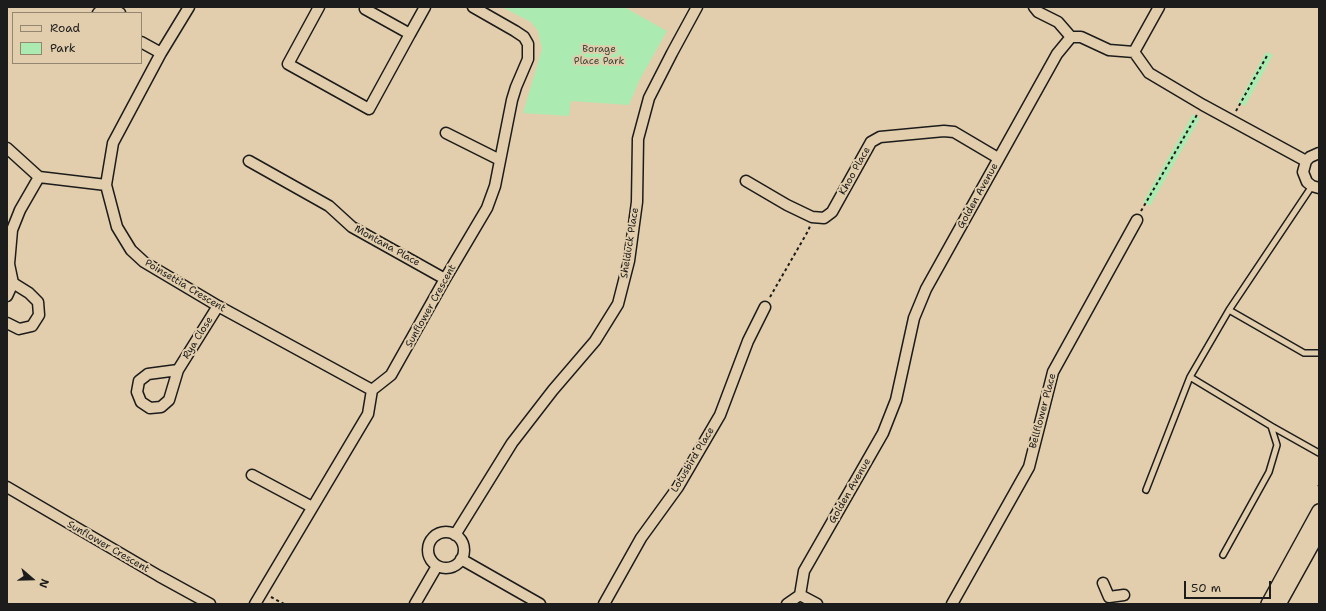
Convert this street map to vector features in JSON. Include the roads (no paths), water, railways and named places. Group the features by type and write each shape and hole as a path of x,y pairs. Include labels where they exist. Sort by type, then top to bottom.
{"street":[{"name":"Poinsettia Crescent","path":"188,7 161,53 113,143 106,185 117,227 131,250 144,262 218,306 372,390"},
{"path":"319,7 288,64 369,109 425,7"},
{"name":"Sunflower Crescent","path":"372,390 391,375 487,208 495,186 512,100 528,60 528,44 524,37 473,7"},
{"name":"Shelduck Place","path":"455,535 512,443 553,390 596,341 618,304 629,260 637,202 638,139 649,98 697,7"},
{"path":"1034,7 1038,12 1058,22 1071,37 1081,37 1108,50 1134,52"},
{"path":"1134,52 1159,7"},
{"path":"99,12 102,9 112,8 118,12"},
{"path":"365,9 410,34"},
{"name":"Golden Avenue","path":"800,595 804,571 883,433 896,400 914,318 926,290 1057,54 1071,37"},
{"path":"142,43 161,53"},
{"path":"1134,52 1149,73 1203,105 1306,161"},
{"name":"Khoo Place","path":"746,182 812,217 824,218 832,212 871,142 880,137 944,131 954,132 998,158"},
{"path":"446,133 500,160"},
{"path":"7,148 40,177 106,185"},
{"path":"1315,187 1304,178 1303,172 1306,161 1310,157 1319,153"},
{"name":"Montana Place","path":"249,162 329,206 352,227 445,279"},
{"path":"7,296 13,283 9,264 12,230 20,210 40,177"},
{"name":"Bellflower Place","path":"952,604 1029,467 1053,372 1137,220"},
{"path":"7,323 19,329 32,326 39,315 38,302 29,293 13,283"},
{"name":"Rya Close","path":"178,370 148,374 143,377 139,381 137,392 141,402 150,408 161,407 170,400 178,370 218,306"},
{"name":"Lotusbird Place","path":"604,604 642,538 678,487 720,415 748,341 765,307"},
{"path":"255,604 368,414 372,390"},
{"path":"252,475 312,507"},
{"name":"Sunflower Crescent","path":"7,488 210,604"},
{"path":"1268,604 1319,511"},
{"path":"444,532 455,535 462,543 463,548 461,559 453,567 442,568 436,566 429,558 428,552 430,541 438,534 444,532"},
{"path":"1279,604 1319,532"},
{"path":"461,559 540,604"},
{"path":"415,604 436,566"},
{"path":"1103,583 1108,601 1124,595"},
{"path":"787,604 800,595 817,604"}],"lane":[{"path":"1146,490 1190,377 1229,310 1315,187"},
{"path":"1229,310 1304,353 1319,352"},
{"path":"1190,377 1319,453"},
{"path":"1223,556 1269,472 1277,445 1271,426"}],"park label":[{"name":"Borage Place Park","path":"599,54"}]}
